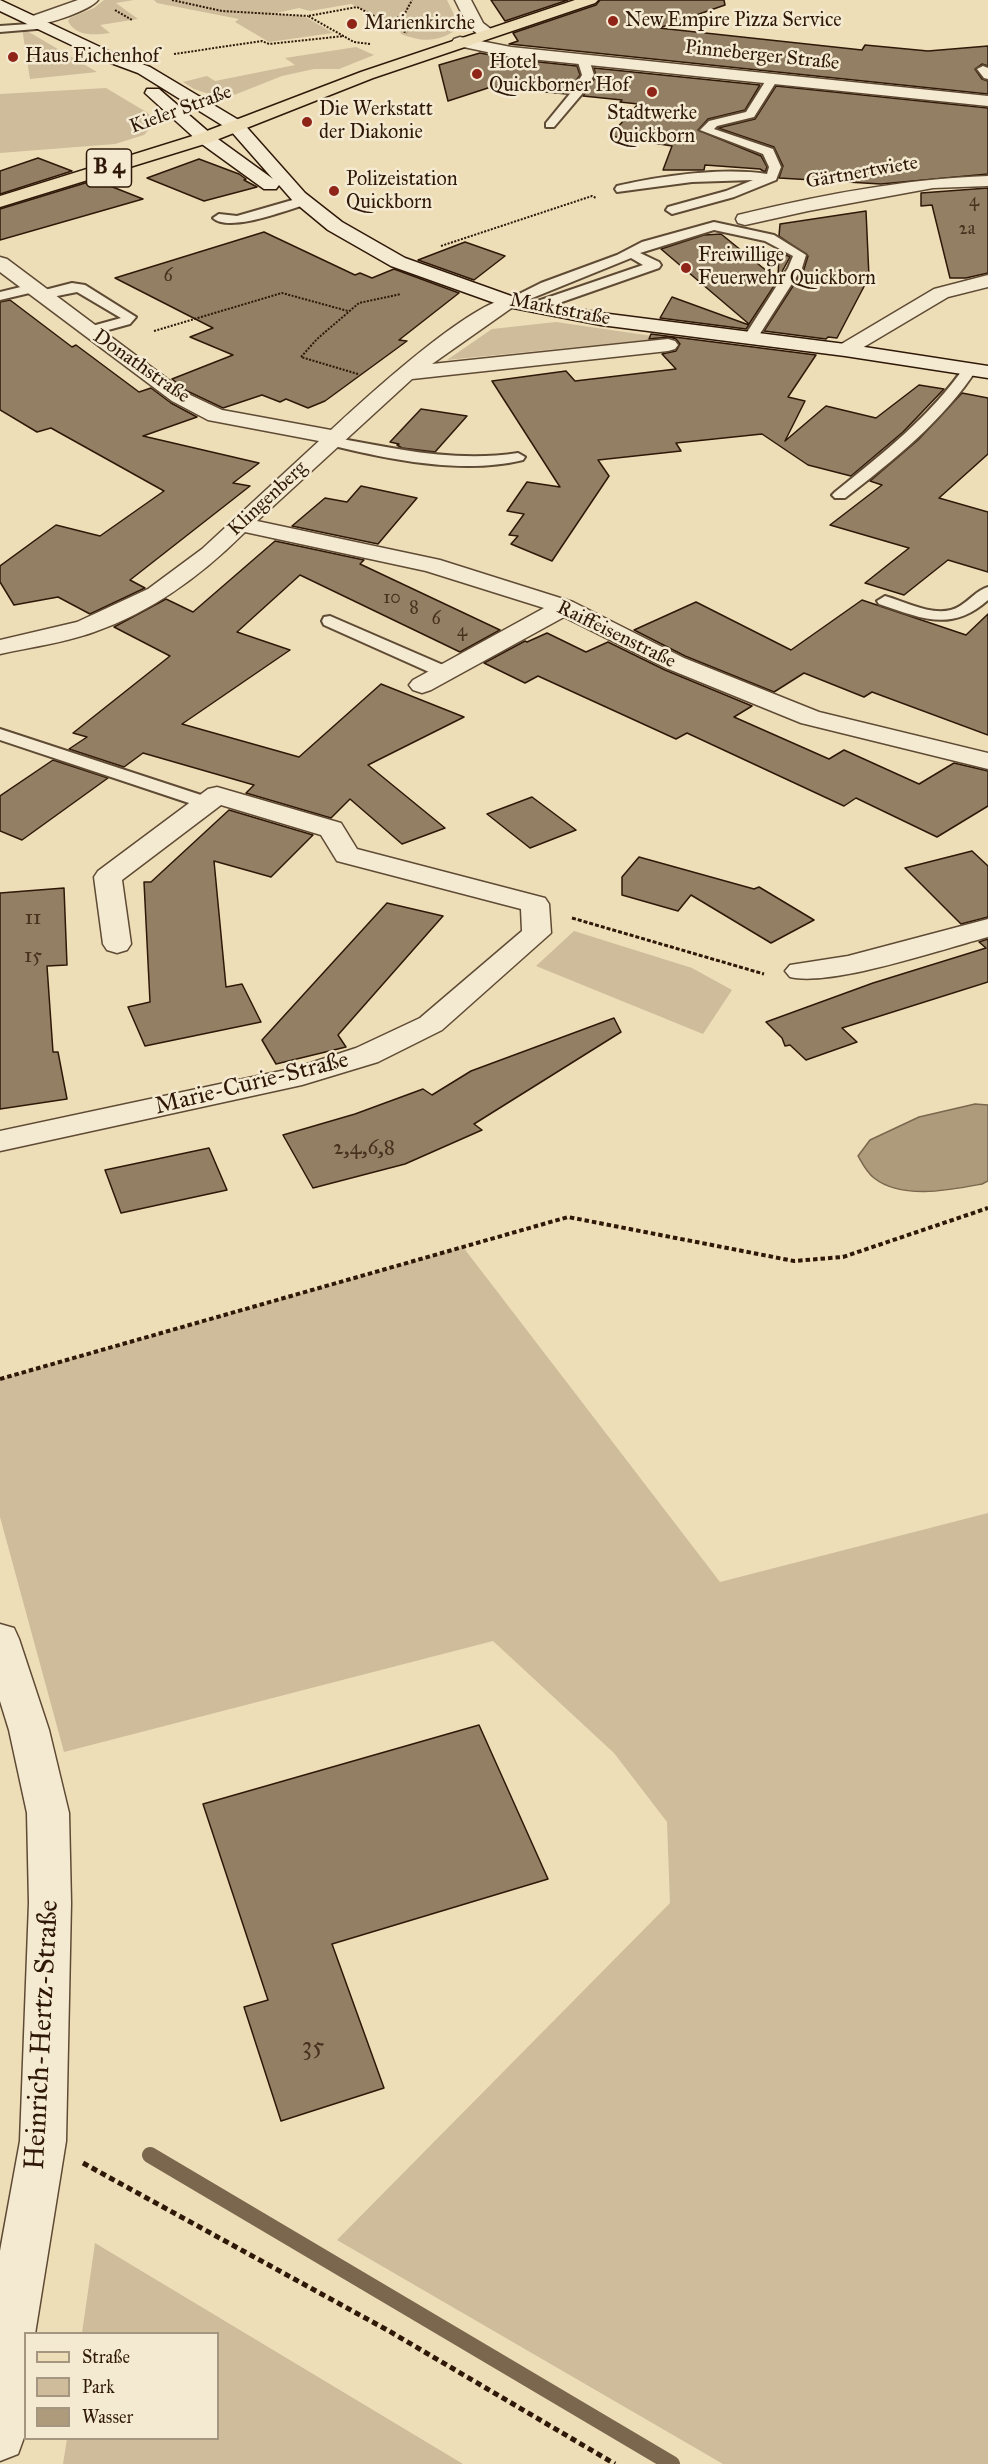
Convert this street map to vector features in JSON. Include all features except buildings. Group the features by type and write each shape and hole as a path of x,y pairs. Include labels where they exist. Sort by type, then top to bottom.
{"main road":[{"name":"Kieler Straße","path":"7,199 460,42 590,0"}],"street":[{"path":"39,23 90,0"},
{"path":"463,0 477,26 488,33"},
{"path":"0,5 108,57"},
{"name":"Pinneberger Straße","path":"460,42 511,52 988,101"},
{"name":"Marktstraße","path":"108,57 144,70 230,122 301,199 335,226 398,261 444,279 510,302 601,319 751,337 979,371"},
{"name":"Marktstraße","path":"108,57 198,133 279,192 301,199"},
{"name":"Gärtnertwiete","path":"745,219 808,205 933,183 988,181"},
{"name":"Donathstraße","path":"0,263 179,397 216,415 333,439"},
{"path":"845,350 941,293 988,281"},
{"name":"Klingenberg","path":"0,647 85,627 156,594 210,554 398,379 471,325 510,302"},
{"name":"Marktstraße","path":"398,379 668,345"},
{"name":"Raiffeisenstraße","path":"240,524 432,566 564,607 675,663 810,718 988,761"},
{"path":"422,685 564,607"},
{"path":"117,944 108,877 217,795 331,830 347,855 535,904"},
{"name":"Marie-Curie-Straße","path":"0,1141 93,1123 302,1076 367,1055 431,1024 537,933 535,904"},
{"path":"800,971 849,965 988,928"},
{"name":"Heinrich-Hertz-Straße","path":"0,1639 29,1730 48,1813 50,1903 43,2140 13,2313 0,2436"}],"lane":[{"path":"0,29 39,23"},
{"path":"550,125 578,92 588,75 584,59"},
{"path":"672,210 730,194 772,177 776,167 769,157 769,152 706,130 713,123 750,115 772,79"},
{"path":"621,189 667,180 706,176 772,177"},
{"path":"219,218 237,220 301,199"},
{"path":"510,302 622,258 647,245 745,219"},
{"path":"714,226 769,238 800,255 795,268 751,337"},
{"path":"534,307 654,265 630,253"},
{"path":"0,296 80,288 129,317 125,321 90,331"},
{"path":"840,495 921,429 979,371"},
{"path":"333,439 472,462 496,462 518,457"},
{"path":"885,600 937,616 964,611 988,592"},
{"path":"330,621 444,672"},
{"path":"0,735 198,800"}],"path":[{"path":"172,0 214,10 247,14 308,16 357,7 407,33 389,42 376,44 354,42 308,16"},
{"path":"386,22 404,15 412,0"},
{"path":"172,54 262,41 269,44 344,36"},
{"path":"389,42 425,54"},
{"path":"398,261 592,196 603,201"},
{"path":"582,199 590,203"},
{"path":"539,213 546,216"},
{"path":"398,379 302,357 317,339 359,303 420,290 444,279"},
{"path":"108,344 282,293 349,311"},
{"path":"535,904 585,923 765,974 800,971"},
{"path":"0,1379 568,1217 794,1261 843,1257 988,1208"},
{"path":"43,2140 389,2331 615,2464"}],"green space":[{"path":"104,0 134,0 116,3 138,19 100,25 110,33 104,34 86,34 71,26 68,21 70,18 94,8"},
{"path":"154,0 447,0 460,27 446,36 425,40 401,34 399,26 351,4 310,11 299,8 272,14 304,16 333,33 269,42 235,22 239,19 157,3"},
{"path":"22,28 97,72 30,79"},
{"path":"356,47 374,55 339,69 314,69 282,76 224,99 194,89 183,82 207,76 215,81 295,65 285,58"},
{"path":"106,88 148,113 155,123 144,135 115,144 0,153 0,94"},
{"path":"556,322 666,338 447,360 492,329"},
{"path":"574,931 692,968 732,990 703,1034 536,966"},
{"path":"463,1247 720,1582 988,1513 988,2464 723,2464 337,2240 670,1903 667,1822 614,1753 493,1641 64,1752 0,1517 0,1379"},
{"path":"95,2243 463,2464 63,2464 67,2440 219,2440 219,2332 82,2332"}],"water":[{"path":"975,1104 988,1105 988,1181 982,1184 926,1192 898,1189 874,1178 858,1156 870,1140 919,1117"}],"waterway":[{"path":"150,2155 672,2464"}],"place":[{"name":"New Empire Pizza Service","path":"613,21"},
{"name":"Marienkirche","path":"352,24"},
{"name":"Haus Eichenhof","path":"13,57"},
{"name":"Hotel Quickborner Hof","path":"477,74"},
{"name":"Stadtwerke Quickborn","path":"652,92"},
{"name":"Die Werkstatt der Diakonie","path":"307,122"},
{"name":"Polizeistation Quickborn","path":"334,191"},
{"name":"Freiwillige Feuerwehr Quickborn","path":"686,268"}]}
